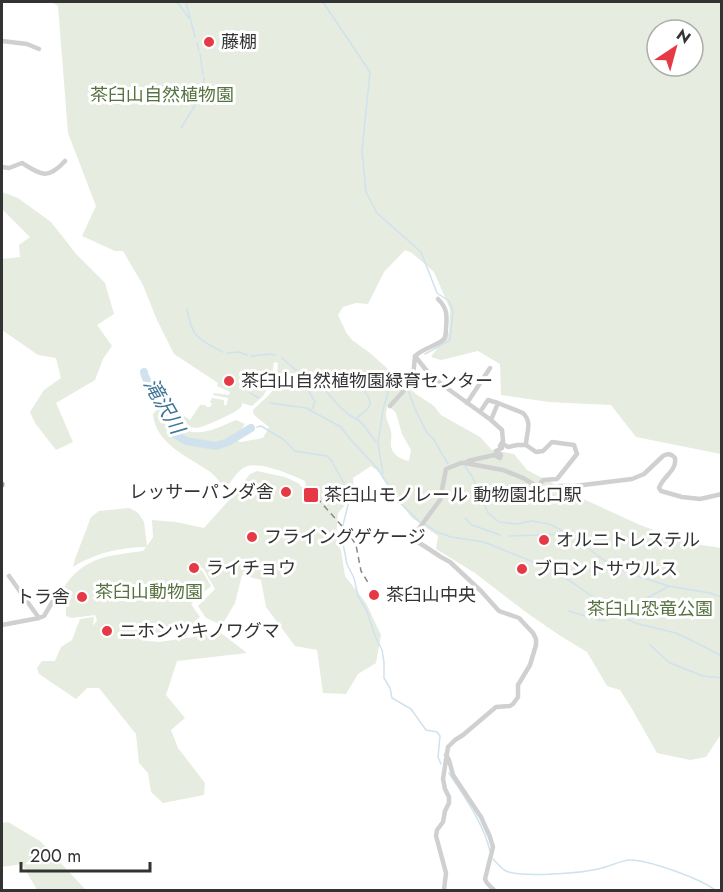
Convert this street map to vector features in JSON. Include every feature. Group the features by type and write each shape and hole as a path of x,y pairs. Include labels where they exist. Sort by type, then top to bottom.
{"street":[{"path":"2,41 27,44 39,50"},
{"path":"2,167 9,168 22,163 39,173 49,174 57,170 65,161"},
{"path":"390,406 413,378 415,356 443,340 446,335 447,311 438,299"},
{"path":"415,356 430,375 502,430 504,438 500,446 502,448 496,451 501,455 500,458 494,455 468,460 446,469 440,500 412,538 450,562 499,611 519,618 536,639 530,665 518,685 518,697 513,704 496,707 448,747 443,779 449,803 436,836 446,873 444,891"},
{"path":"467,403 490,368"},
{"path":"480,412 488,400 523,413 529,427 526,445"},
{"path":"491,420 498,403"},
{"path":"502,443 508,447 526,445 536,452 543,451 552,442 574,445 577,454 557,479 543,480 538,487"},
{"path":"465,463 503,470 545,491 561,486 632,479 644,474 666,454 673,455 676,463 661,483 659,488 661,492 700,499 722,494"},
{"path":"9,576 39,618"},
{"path":"2,625 44,616 54,599"},
{"path":"446,754 453,775 481,817 490,837 493,847 485,879 495,891"}],"green space":[{"path":"51,2 721,2 721,454 636,437 611,405 549,402 501,395 500,364 478,351 441,360 431,357 449,332 450,309 434,272 412,253 405,250 384,272 368,304 356,303 343,307 338,315 352,340 416,394 434,406 441,415 480,437 492,450 514,454 527,470 640,525 688,543 721,548 721,734 706,757 690,760 657,753 620,690 607,686 587,652 527,613 475,573 436,549 438,536 412,518 390,490 382,474 371,466 353,478 354,495 338,513 336,537 345,576 366,603 381,635 376,663 358,674 346,694 323,693 317,650 295,646 266,607 261,580 242,575 235,603 222,625 206,618 198,606 215,589 203,568 200,567 211,586 191,604 200,617 186,629 138,636 140,640 159,642 221,633 247,653 177,661 166,695 185,718 171,730 178,748 205,783 204,795 163,803 151,792 148,773 139,763 136,734 99,688 87,688 76,699 39,674 37,668 42,661 55,661 61,647 72,640 80,619 94,617 93,626 97,620 95,615 72,618 66,616 66,601 60,594 76,572 95,560 143,551 146,547 108,552 73,567 91,517 99,511 129,508 135,511 144,522 147,546 153,537 152,520 204,528 250,474 257,471 285,477 298,483 307,492 305,481 258,465 242,469 226,488 211,473 174,448 160,433 153,414 162,404 177,424 191,432 206,431 236,420 245,424 235,440 241,442 263,438 269,427 254,415 253,410 274,388 278,363 274,362 271,382 263,396 252,406 242,403 241,407 234,412 196,428 187,425 177,415 178,412 190,420 200,405 210,407 212,398 224,400 225,406 228,398 213,395 214,393 229,395 230,392 217,386 218,383 174,354 143,285 123,251 115,251 82,236 96,206 68,133 58,6","holes":["388,405 396,413 402,434 411,450 409,461 399,457 391,446 391,433 386,417"]},
{"path":"2,192 18,198 51,222 77,255 105,283 114,314 97,325 112,346 103,359 95,380 56,403 73,442 56,450 35,423 30,412 44,390 61,378 56,358 38,355 2,330 2,259 20,257 19,245 30,237 2,209"},
{"path":"8,822 40,841 86,890 37,890 22,864 2,867 2,823"}],"waterway":[{"path":"177,2 189,18"},
{"path":"186,2 195,37"},
{"path":"323,2 370,72 362,151 366,192 377,213 421,252 437,293 449,301 453,311 450,340 425,354"},
{"path":"197,43 199,51"},
{"path":"200,54 203,74"},
{"path":"203,91 204,77"},
{"path":"181,128 200,97"},
{"path":"187,309 194,332 202,340 223,352"},
{"path":"227,353 239,352 247,355"},
{"path":"251,356 276,355"},
{"path":"282,358 299,375"},
{"name":"滝沢川","path":"144,372 153,397 171,419 176,435 186,441 216,446 228,442 251,428"},
{"path":"340,376 346,373 349,375 370,400 368,408 357,418"},
{"path":"301,378 315,402 312,409"},
{"path":"383,474 378,443 389,382"},
{"path":"321,385 339,406 361,422 376,442"},
{"path":"408,390 426,431 448,464"},
{"path":"250,393 259,398"},
{"path":"270,403 306,408 341,427 377,468 399,502 420,522"},
{"name":"滝沢川","path":"257,427 261,426 283,439 295,451 327,456 345,485 349,501 341,533 347,564 354,578 358,596 367,611 382,650 384,678 390,688 392,698 411,709 426,730 437,732 440,736 438,757 441,764"},
{"path":"465,466 472,476 488,513 499,522 517,524 531,521 549,524 569,534 605,561 630,574 669,586 722,597"},
{"path":"465,518 472,525 500,535"},
{"path":"425,524 451,537 484,542 553,570 617,614 635,623 676,633 722,656"},
{"path":"510,536 566,534"},
{"path":"569,563 569,573"},
{"path":"632,602 642,601 669,586"},
{"path":"569,611 606,621"},
{"path":"609,619 616,614"},
{"path":"650,645 670,663 703,676 722,678"},
{"path":"449,773 478,820 490,851"},
{"path":"493,859 506,871 525,874 582,872 629,860 637,861 673,870 715,890"}],"railway":[{"path":"310,490 356,545 361,571 369,584"}],"place":[{"name":"藤棚","path":"209,42"},
{"name":"茶臼山自然植物園緑育センター","path":"229,381"},
{"name":"レッサーパンダ舎","path":"286,492"},
{"name":"茶臼山モノレール 動物園北口駅","path":"311,495"},
{"name":"フライングゲケージ","path":"252,537"},
{"name":"オルニトレステル","path":"544,540"},
{"name":"ライチョウ","path":"194,568"},
{"name":"ブロントサウルス","path":"522,569"},
{"name":"茶臼山中央","path":"374,595"},
{"name":"トラ舎","path":"82,597"},
{"name":"ニホンツキノワグマ","path":"107,631"}],"park label":[{"name":"茶臼山自然植物園","path":"162,95"},
{"name":"茶臼山動物園","path":"149,592"},
{"name":"茶臼山恐竜公園","path":"650,609"}]}
